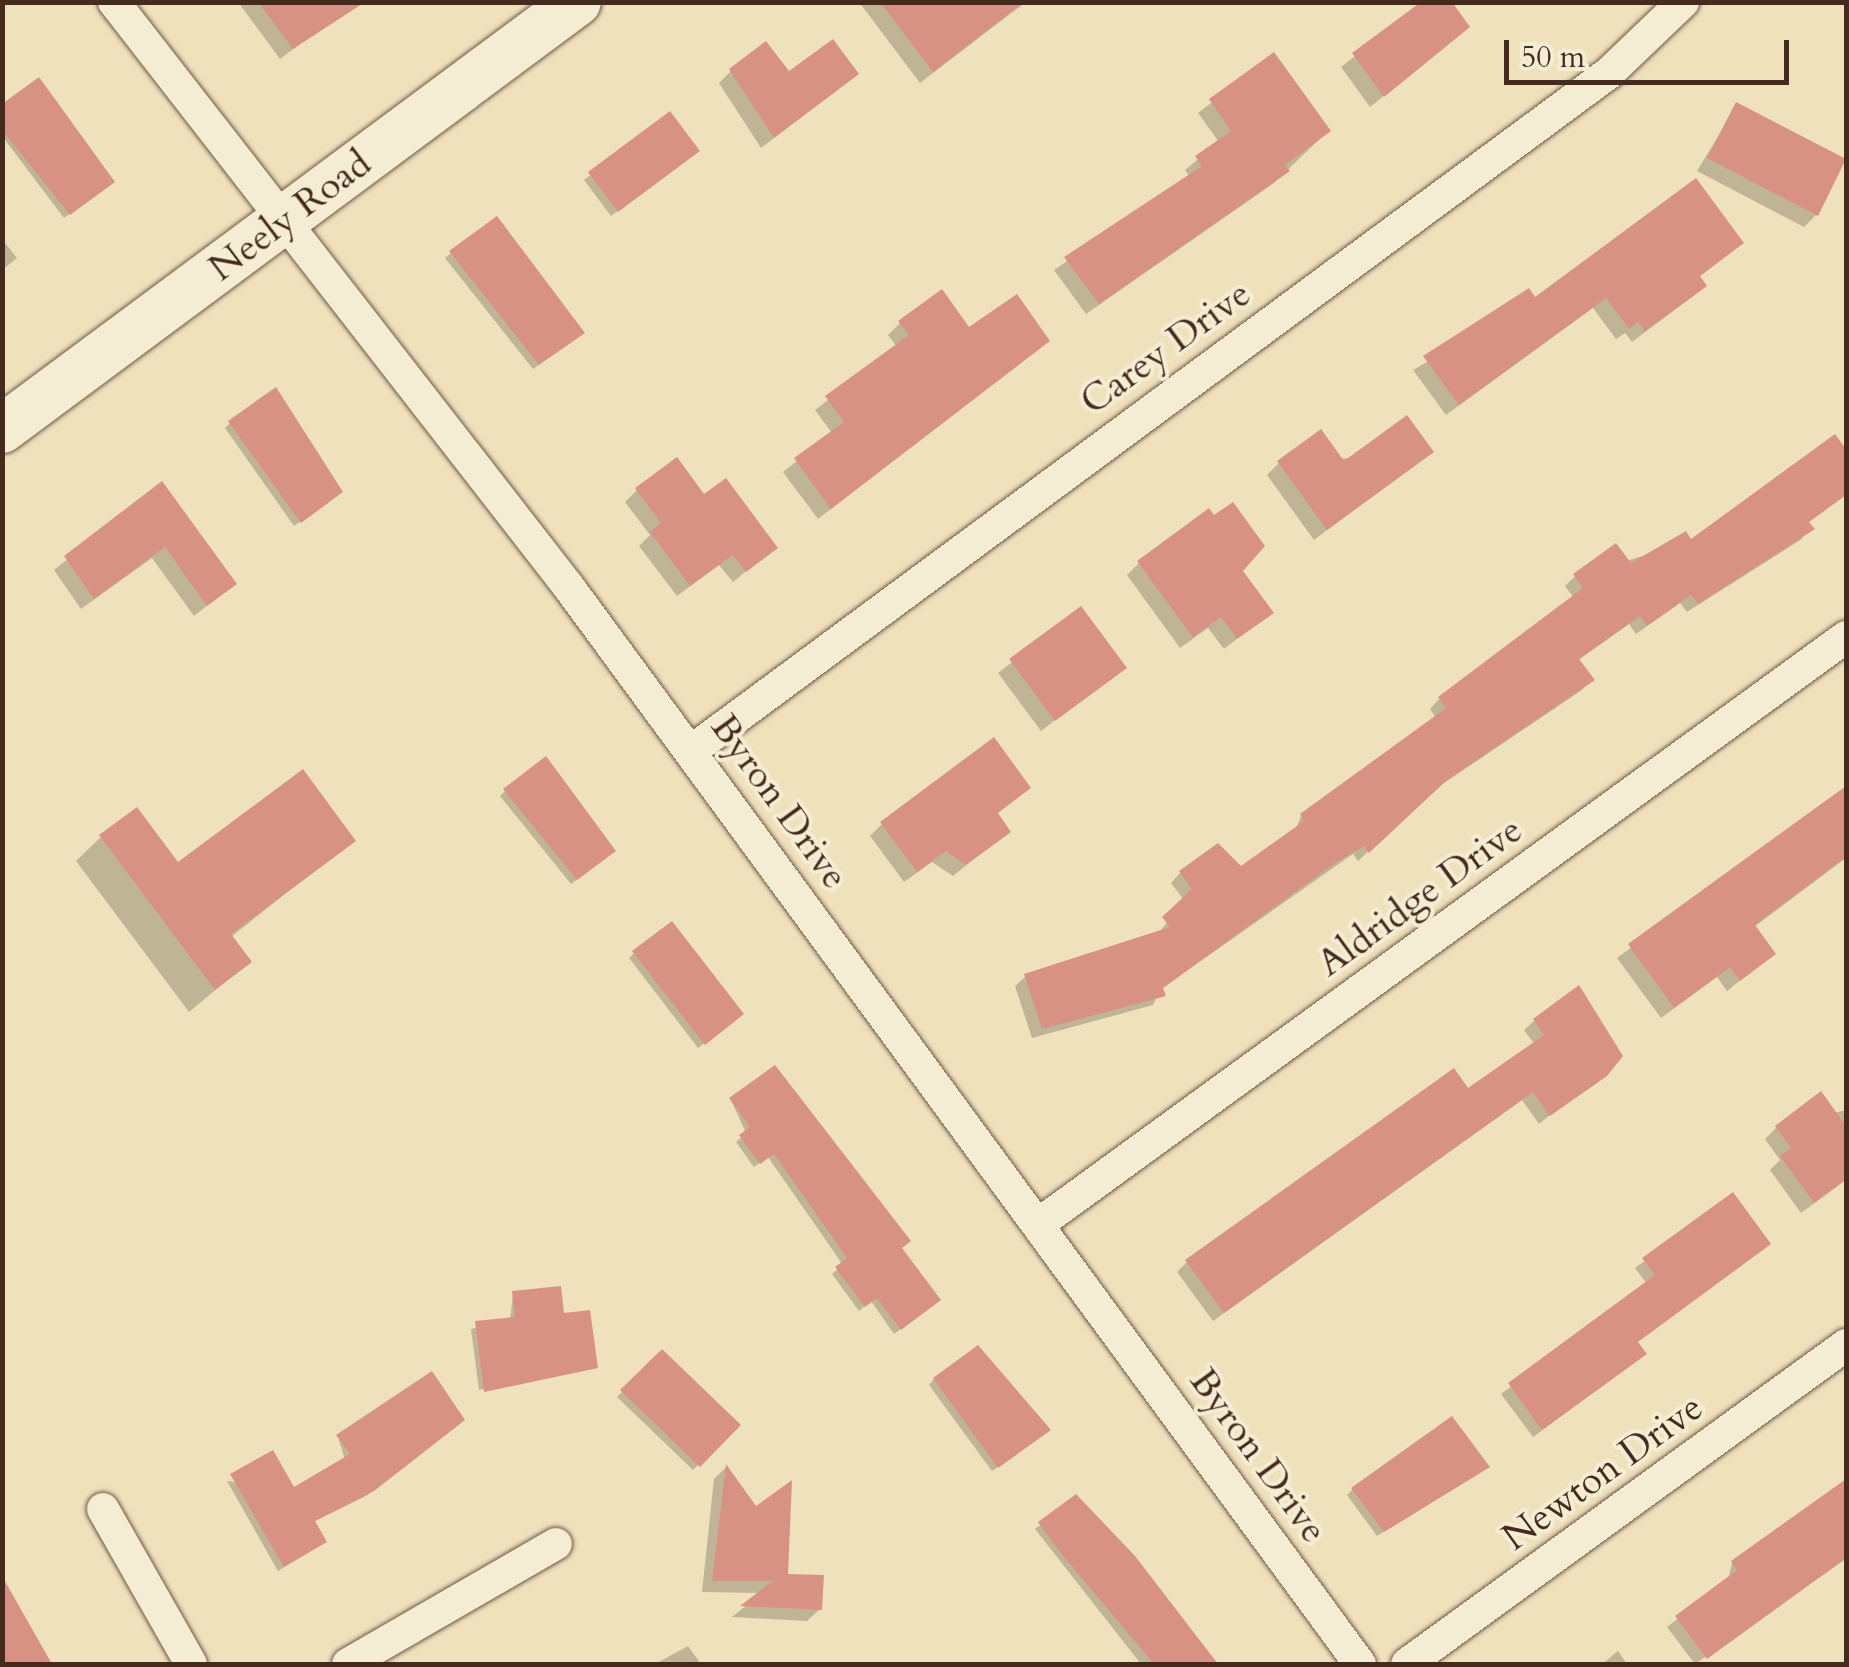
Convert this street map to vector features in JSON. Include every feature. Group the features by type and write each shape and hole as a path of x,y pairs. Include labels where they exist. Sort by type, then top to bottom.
{"street":[{"name":"Byron Drive","path":"114,2 691,751 1360,1664"},
{"name":"Neely Road","path":"2,428 576,2"},
{"name":"Carey Drive","path":"691,751 1609,73 1683,2"},
{"name":"Aldridge Drive","path":"1040,1223 1846,637"},
{"name":"Newton Drive","path":"1407,1664 1846,1345"},
{"path":"102,1509 190,1664"},
{"path":"348,1664 556,1544"}],"building":[{"path":"258,2 365,2 293,49"},
{"path":"880,2 1024,2 933,72"},
{"path":"1421,2 1452,2 1470,27 1384,97 1352,53"},
{"path":"833,39 859,74 774,138 729,69 766,41 789,71"},
{"path":"1274,52 1331,131 1285,165 1290,171 1099,304 1064,257 1202,166 1195,156 1231,131 1209,99"},
{"path":"39,77 115,182 70,215 2,130 2,104"},
{"path":"1736,102 1846,159 1818,216 1707,158"},
{"path":"670,111 700,151 618,212 588,172"},
{"path":"1696,178 1744,243 1700,276 1707,286 1645,331 1638,322 1629,329 1606,298 1459,405 1423,356 1529,288 1535,297"},
{"path":"497,216 585,333 539,365 449,251"},
{"path":"942,289 969,327 1017,294 1050,341 831,509 794,458 844,422 825,396 909,335 898,321"},
{"path":"276,387 343,492 301,523 228,421"},
{"path":"1407,415 1434,452 1327,530 1277,461 1321,429 1344,461"},
{"path":"1835,434 1846,449 1846,495 1809,522 1815,529 1698,604 1691,595 1647,626 1640,616 1579,659 1595,680 1447,780 1369,853 1364,846 1335,863 1163,988 1166,996 1042,1029 1024,974 1170,927 1162,917 1192,889 1179,871 1218,843 1241,866 1304,821 1300,814 1446,708 1438,697 1583,588 1573,574 1616,543 1631,563 1686,531 1691,539"},
{"path":"677,457 704,494 726,478 778,548 746,572 733,555 690,586 650,532 661,523 635,488"},
{"path":"162,481 237,584 207,606 165,547 94,599 64,556"},
{"path":"1233,502 1265,546 1243,571 1274,613 1237,639 1221,617 1193,637 1137,561 1209,508 1214,515"},
{"path":"1081,606 1127,668 1055,721 1009,659"},
{"path":"994,737 1031,788 998,813 1011,832 966,865 946,851 917,872 880,822"},
{"path":"546,756 616,851 577,880 503,789"},
{"path":"303,769 356,841 231,934 252,962 215,990 99,835 137,807 178,862"},
{"path":"1846,786 1846,857 1755,925 1776,954 1740,981 1730,967 1674,1008 1628,944"},
{"path":"672,921 744,1014 705,1045 632,951"},
{"path":"1579,985 1623,1056 1607,1076 1550,1116 1533,1092 1224,1313 1185,1260 1454,1068 1468,1088 1544,1035 1533,1019"},
{"path":"775,1065 911,1241 902,1248 941,1300 901,1330 877,1298 865,1307 835,1267 847,1258 774,1154 760,1164 739,1135 750,1127 729,1098"},
{"path":"1821,1091 1846,1126 1846,1179 1814,1203 1780,1156 1791,1148 1775,1126"},
{"path":"1733,1192 1771,1244 1638,1342 1647,1354 1542,1430 1508,1383 1655,1275 1642,1258"},
{"path":"561,1286 564,1313 590,1310 598,1368 484,1392 475,1321 515,1317 512,1291"},
{"path":"978,1345 1051,1430 998,1468 933,1378"},
{"path":"662,1349 741,1425 700,1467 620,1390"},
{"path":"432,1371 465,1420 374,1491 315,1521 327,1542 284,1567 230,1474 273,1450 294,1487 350,1454 336,1435"},
{"path":"1452,1416 1490,1467 1384,1532 1351,1488"},
{"path":"726,1464 756,1506 792,1480 788,1574 824,1575 822,1610 740,1606 773,1581 712,1581"},
{"path":"1846,1479 1846,1558 1707,1659 1675,1616 1737,1570 1731,1561"},
{"path":"1076,1494 1135,1556 1218,1664 1154,1664 1059,1551 1038,1522"},
{"path":"2,1576 52,1664 2,1664"}]}
